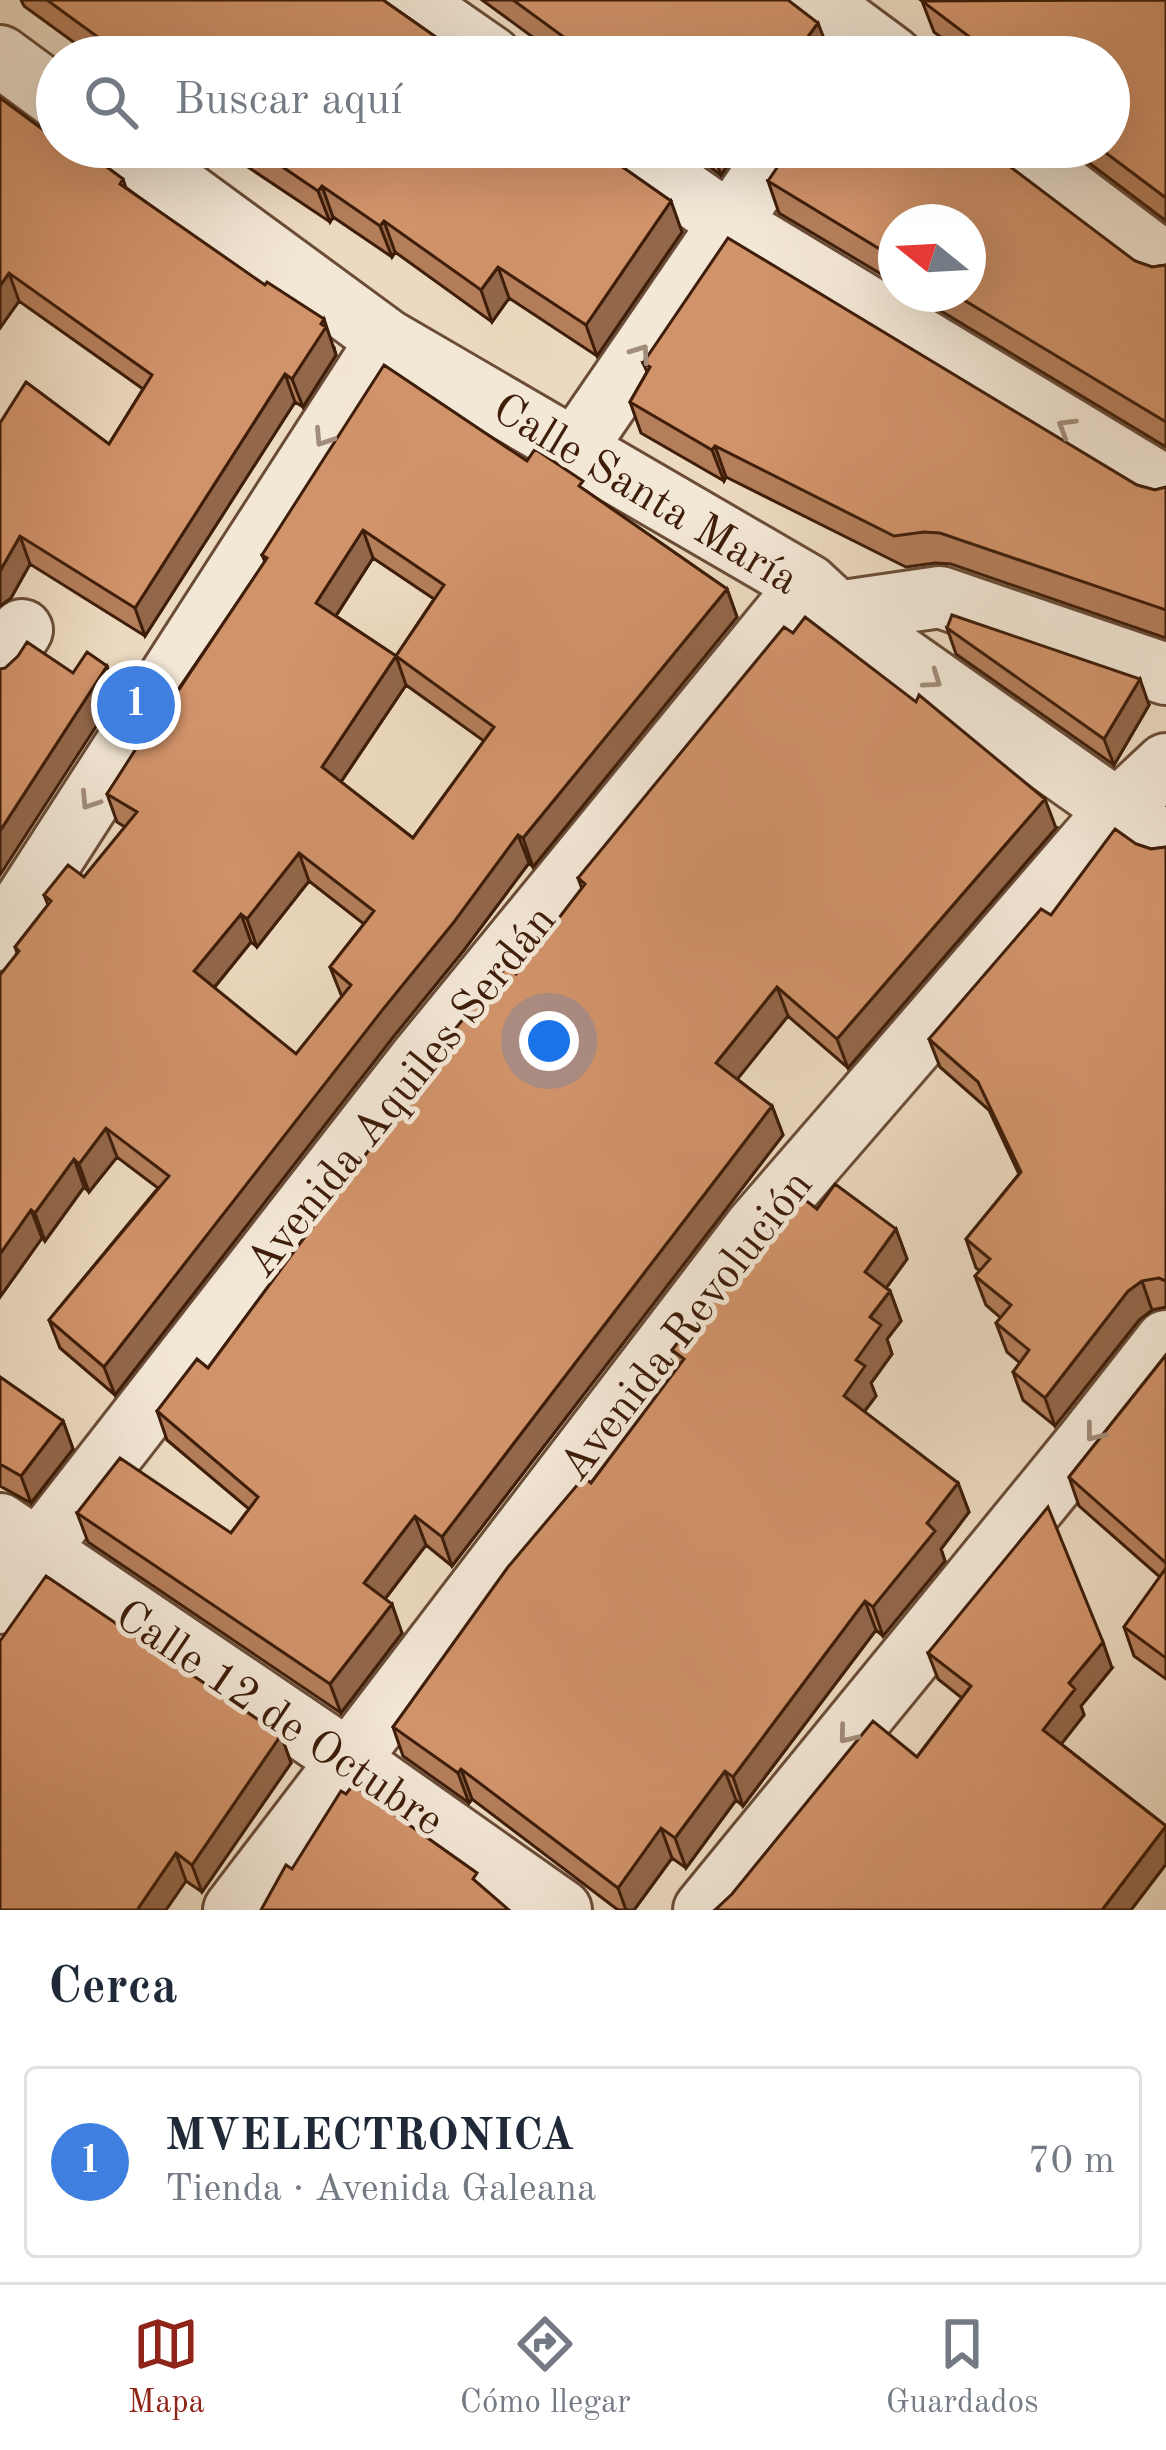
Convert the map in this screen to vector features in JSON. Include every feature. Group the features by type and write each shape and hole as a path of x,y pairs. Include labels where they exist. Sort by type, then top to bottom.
{"street":[{"path":"410,0 461,36"},
{"path":"0,56 36,83"},
{"name":"Calle Santa María","path":"153,168 387,340 823,599 1166,844"},
{"path":"651,168 731,224 1166,488"},
{"path":"574,449 768,168"},
{"path":"1039,168 1166,263"},
{"path":"0,940 387,340"},
{"path":"823,599 940,598 1166,674"},
{"name":"Avenida Aquiles Serdán","path":"0,1604 19,1537 421,1058 823,599"},
{"name":"Avenida Revolución","path":"234,1910 754,1228 1118,810 1166,764"},
{"path":"704,1910 1166,1341"},
{"name":"Calle 12 de Octubre","path":"19,1537 561,1910"}],"building":[{"path":"47,0 383,0 434,36 96,36"},
{"path":"513,0 788,0 818,23 808,36 562,36"},
{"path":"1166,0 1166,198 1126,168 1130,168 1130,36 968,36 922,1"},
{"path":"0,98 36,125 36,168 108,168 123,179 120,184 265,285 324,319 321,324 326,327 292,379 285,374 135,608 20,536 0,571 0,423 26,382 109,444 152,375 9,273 0,286"},
{"path":"284,168 624,168 671,201 586,325 498,267 481,290 384,221 380,226 322,186 318,191"},
{"path":"777,168 1012,168 1135,261 1152,267 1166,265 1166,422 984,312 986,204 878,204 878,248 768,181"},
{"path":"728,238 1137,485 1155,490 1166,487 1166,610 940,533 894,536 715,446 712,450 630,402 650,367 643,363"},
{"path":"384,365 527,461 535,449 583,481 579,486 727,589 523,838 518,835 104,1367 49,1320 169,1176 106,1128 79,1164 74,1159 35,1213 31,1210 0,1254 0,975 51,901 44,895 68,865 84,877 137,812 107,794 267,558 262,555","holes":["363,530 444,585 396,656 316,603","396,656 494,727 413,838 322,767","299,853 374,911 330,967 351,985 296,1054 194,971 241,914 247,919"]},
{"path":"952,615 1140,679 1104,739 947,628"},
{"path":"805,617 916,702 919,695 1045,799 837,1039 777,987 716,1063 772,1106 442,1537 415,1516 364,1583 392,1604 330,1684 77,1513 120,1458 231,1533 258,1497 157,1411 197,1359 208,1368 437,1051 506,967 516,974 585,884 578,878 784,627 793,633"},
{"path":"27,642 73,673 87,652 107,666 0,831 0,669"},
{"path":"1115,829 1136,844 1166,847 1166,1281 1142,1281 1128,1291 1045,1398 1013,1372 1029,1350 996,1323 1011,1305 975,1276 990,1259 966,1239 1021,1172 978,1082 929,1039 1041,909 1051,915"},
{"path":"835,1184 896,1229 865,1272 890,1291 870,1317 881,1325 856,1360 865,1366 844,1396 958,1483 927,1523 935,1531 873,1607 865,1601 733,1777 725,1771 675,1838 661,1828 618,1888 461,1769 458,1773 393,1727 508,1567 584,1477 591,1483 684,1359 672,1350 771,1220 795,1192 817,1209"},
{"path":"1166,1355 1166,1563 1069,1477"},
{"path":"0,1377 63,1421 21,1476 0,1464"},
{"path":"1048,1507 1103,1642 1069,1683 1075,1689 1043,1730 1166,1826 1102,1910 715,1910 873,1721 917,1757 971,1686 928,1653"},
{"path":"1166,1568 1166,1658 1124,1627"},
{"path":"46,1576 281,1735 192,1865 176,1853 137,1910 0,1910 0,1641"},
{"path":"353,1785 477,1873 473,1879 509,1910 261,1910 286,1865 292,1869 341,1791 346,1794"}],"place":[{"name":"MVELECTRONICA","path":"136,705"}]}
